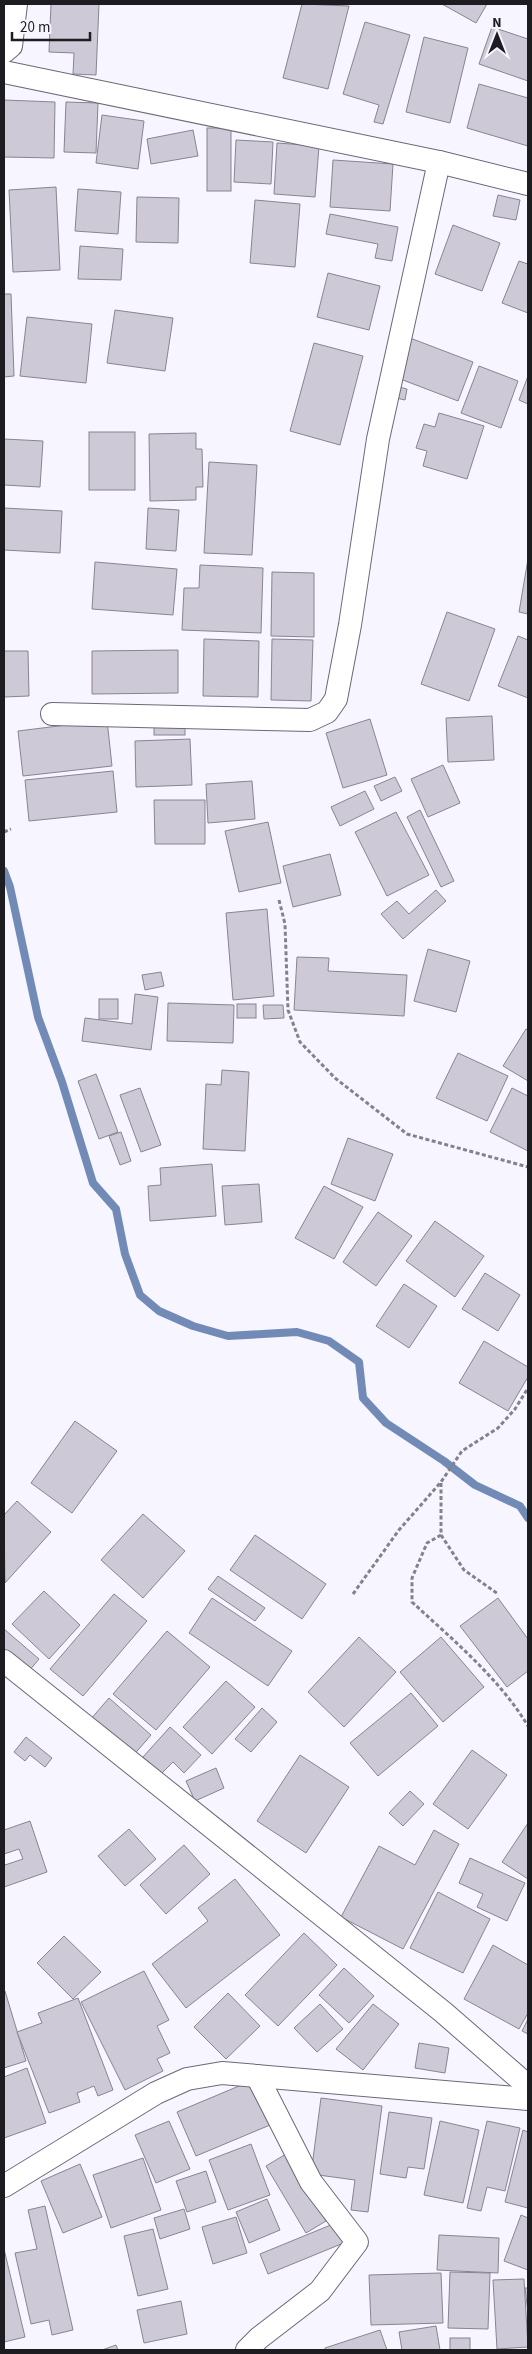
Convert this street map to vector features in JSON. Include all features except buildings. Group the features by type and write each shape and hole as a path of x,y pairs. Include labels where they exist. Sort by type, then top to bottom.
{"street":[{"path":"4,52 12,46 16,4"},
{"path":"4,72 439,162 528,184"},
{"path":"52,714 310,720 327,712 336,699 350,625 378,439 439,162"},
{"path":"4,1661 443,2012 528,2086"},
{"path":"4,2186 156,2093 187,2080 222,2074 528,2099"},
{"path":"247,2350 259,2338 320,2290 357,2242 311,2182 256,2076"}],"path":[{"path":"4,832 11,829"},
{"path":"279,900 285,924 288,1010 300,1042 335,1078 406,1134 528,1167"},
{"path":"353,1594 399,1530 441,1482 462,1451 498,1428 515,1409 528,1388"},
{"path":"441,1482 441,1535 464,1570 498,1594"},
{"path":"441,1535 426,1543 412,1578 412,1602 471,1657 520,1713 528,1726"}],"waterway":[{"path":"4,871 10,887 38,1017 62,1082 93,1183 116,1209 125,1254 140,1295 159,1311 193,1326 228,1336 297,1332 329,1341 359,1362 363,1398 386,1423 444,1461 475,1485 520,1506 528,1518"}]}
